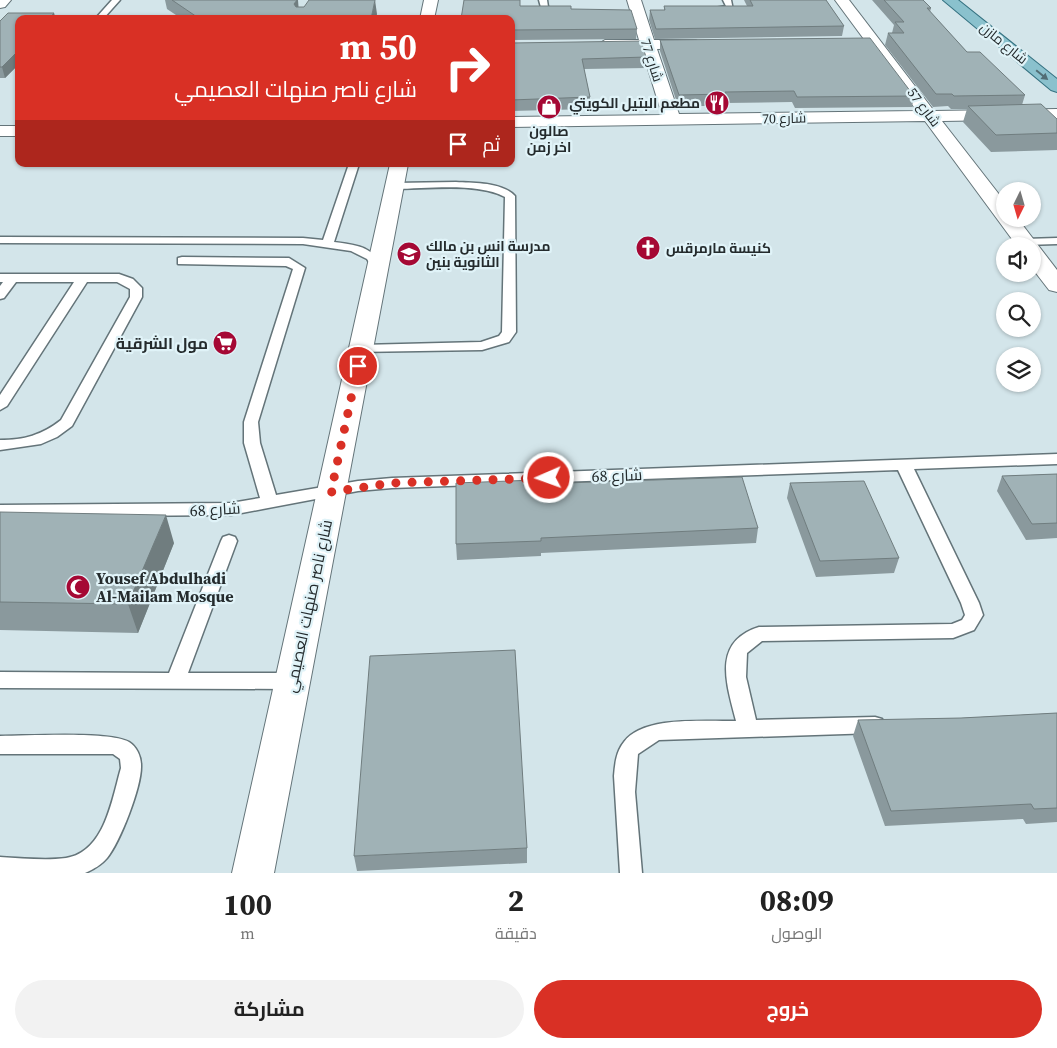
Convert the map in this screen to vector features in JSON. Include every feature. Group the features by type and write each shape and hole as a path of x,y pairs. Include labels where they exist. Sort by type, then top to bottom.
{"main road":[{"name":"شارع مازن","path":"950,0 1057,86"}],"street":[{"path":"0,4 4,0"},
{"path":"428,15 430,0"},
{"name":"شارع 57","path":"842,0 876,42 996,204"},
{"name":"شارع 77","path":"636,8 672,120"},
{"path":"856,42 876,42"},
{"path":"589,46 706,44"},
{"name":"شارع 70","path":"515,122 1057,114"},
{"path":"0,131 15,131"},
{"name":"شارع ناصر صنهات العصيمي","path":"253,873 397,175"},
{"path":"1041,263 1057,285"}],"lane":[{"path":"103,15 116,0"},
{"path":"543,0 543,7 548,10 572,11"},
{"path":"700,11 727,10 731,7 727,0"},
{"path":"328,243 353,167"},
{"path":"361,349 482,346 504,339 510,332 510,196 505,191 485,187 397,175"},
{"path":"0,240 328,243 354,248 372,257 378,268"},
{"path":"1041,244 1057,241"},
{"path":"182,262 288,262 300,268 251,422 249,436 266,479 269,503"},
{"path":"0,295 6,278 119,278 129,282 136,288 136,297 67,423 56,433 39,441 18,445 0,445"},
{"path":"0,406 82,278"},
{"name":"شارع 68","path":"0,511 231,509 392,483 1057,459"},
{"path":"748,729 734,667 736,653 746,642 759,634 953,631 968,625 974,615 904,465"},
{"path":"176,680 229,541"},
{"path":"0,680 292,681"},
{"path":"631,873 624,768 630,749 642,739 657,732 898,724"},
{"path":"0,745 114,745 125,749 131,757 132,768 108,839 100,852 87,862 72,868 0,868"}],"building":[{"path":"172,0 297,0 294,4 296,7 304,7 309,0 375,0 372,15 194,15"},
{"path":"464,0 520,0 520,6 571,6 571,9 631,10 637,29 515,30 515,15 462,15"},
{"path":"750,0 826,0 844,26 656,29 650,10 665,10 664,6 753,6"},
{"path":"884,0 923,0 931,8 927,8 967,52 980,52 1025,95 954,96 952,94 936,94 888,33 904,33 895,22 904,22"},
{"path":"8,13 54,13 52,15 15,15 15,54 2,67 0,67 0,21"},
{"path":"870,38 914,96 797,97 794,91 679,95 660,40"},
{"path":"641,41 646,57 582,59 590,97 515,100 515,43"},
{"path":"1041,104 1057,119 1057,133 996,135 968,106"},
{"path":"1057,474 1057,523 1032,524 1002,476"},
{"path":"742,477 758,528 541,538 541,541 456,544 456,483 536,480 536,484"},
{"path":"864,481 899,558 820,561 790,483"},
{"name":"Yousef Abdulhadi Al-Mailam Mosque","path":"0,512 166,515 128,604 0,602"},
{"path":"515,650 527,848 354,856 370,656"},
{"path":"1057,713 1057,808 1034,809 1031,804 891,811 858,720 961,718"}],"place":[{"name":"مطعم البتيل الكويتي","path":"717,103"},
{"name":"صالون اخر زمن","path":"549,107"},
{"name":"كنيسة مارمرقس","path":"648,248"},
{"name":"مدرسة انس بن مالك الثانوية بنين","path":"409,254"},
{"name":"مول الشرقية","path":"225,343"},
{"name":"Yousef Abdulhadi Al-Mailam Mosque","path":"78,587"}],"route":[{"path":"358,366 331,492 358,486 392,483 549,478"}]}
